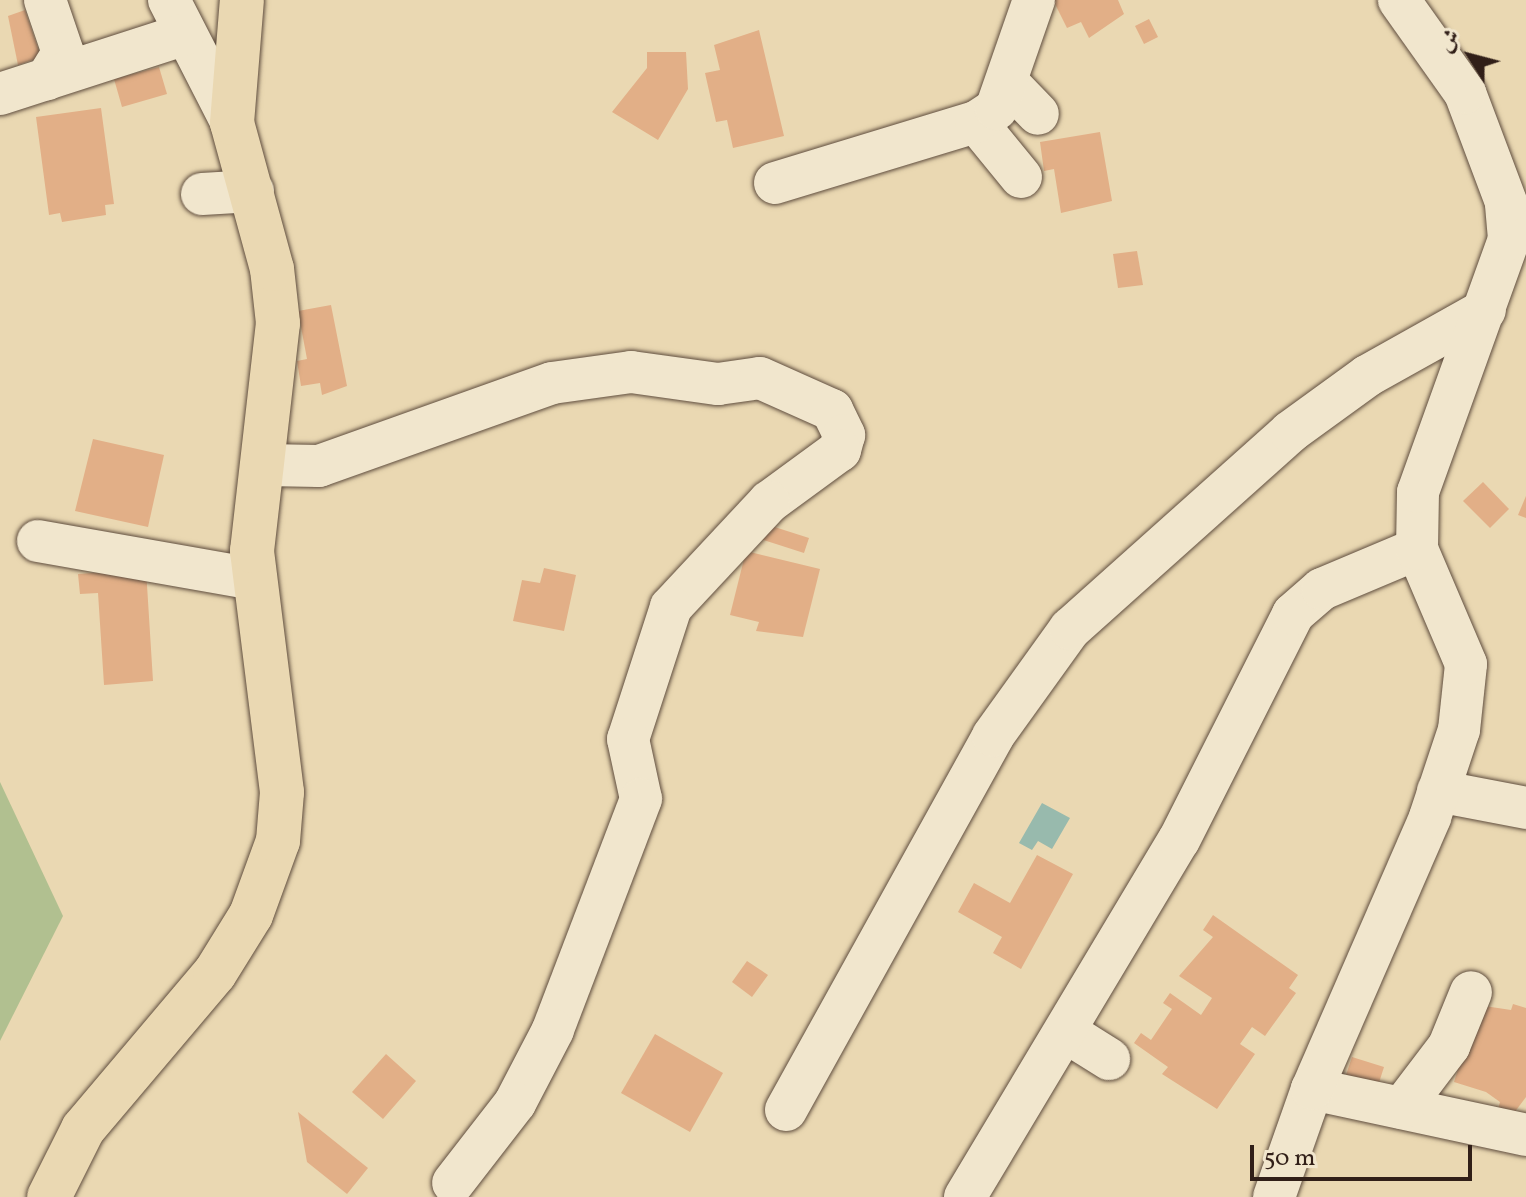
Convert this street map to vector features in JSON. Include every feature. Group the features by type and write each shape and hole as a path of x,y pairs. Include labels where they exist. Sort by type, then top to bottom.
{"main road":[{"path":"49,1197 83,1129 215,973 251,915 278,841 281,778 254,579 252,514 265,465 278,323 253,191 232,123 242,0"}],"street":[{"path":"45,0 63,53 47,79"},
{"path":"775,183 976,122 996,109 1024,100 1034,0"},
{"path":"1274,1197 1312,1089 1438,791 1459,730 1466,664 1417,549 1418,492 1485,310 1517,234 1484,129 1399,0"},
{"path":"0,94 47,79 176,17 232,123"},
{"path":"976,122 1021,177"},
{"path":"202,194 253,191"},
{"path":"786,1110 993,736 1070,629 1290,432 1367,376 1485,310"},
{"path":"265,465 319,466 552,383 631,372 718,384 760,378 832,410 844,435 840,450 769,502 671,607 628,739 641,799 553,1030 515,1103 453,1183"},
{"path":"38,541 254,579"},
{"path":"965,1197 1179,840 1293,614 1322,589 1417,549"},
{"path":"1438,791 1526,808"},
{"path":"1402,1108 1449,1046 1471,992"},
{"path":"1066,1032 1109,1059"},
{"path":"1312,1089 1526,1135"}],"green space":[{"path":"0,782 63,916 0,1041"}],"shaded area":[{"path":"1042,803 1070,818 1052,849 1038,841 1032,850 1019,843"}],"building":[{"path":"1053,0 1118,0 1124,14 1089,38 1081,22 1067,28"},
{"path":"25,10 41,57 18,65 8,16"},
{"path":"1149,19 1158,37 1144,44 1135,26"},
{"path":"759,30 784,136 733,148 727,120 716,122 705,73 720,70 714,45"},
{"path":"647,52 686,52 688,89 658,140 612,112 647,68"},
{"path":"159,67 167,94 122,107 114,79"},
{"path":"101,108 114,204 105,205 106,215 62,222 60,213 49,215 36,117"},
{"path":"1100,132 1112,201 1061,213 1054,169 1044,171 1040,142"},
{"path":"1137,251 1143,285 1118,288 1113,254"},
{"path":"331,305 347,386 322,395 320,383 301,386 297,361 307,359 298,311"},
{"path":"93,439 164,455 148,527 75,511"},
{"path":"1483,482 1509,509 1490,528 1463,501"},
{"path":"1526,496 1526,518 1518,515"},
{"path":"762,523 809,538 804,553 757,538"},
{"path":"746,551 820,569 803,637 756,631 759,622 730,615"},
{"path":"544,568 576,575 564,631 513,621 522,580 540,583"},
{"path":"146,569 153,681 104,685 98,593 80,594 78,574"},
{"path":"1037,855 1073,874 1021,969 993,953 1002,937 958,912 974,883 1010,903"},
{"path":"1213,915 1298,975 1289,988 1296,993 1265,1036 1252,1027 1240,1044 1255,1054 1217,1109 1162,1074 1168,1067 1134,1043 1141,1033 1151,1040 1172,1009 1163,1003 1170,993 1201,1015 1212,998 1179,976 1213,937 1203,930"},
{"path":"747,961 768,975 752,997 732,982"},
{"path":"1513,1004 1526,1008 1526,1097 1511,1117 1497,1113 1500,1102 1486,1092 1454,1082 1478,1005 1511,1010"},
{"path":"655,1034 723,1073 690,1132 621,1093"},
{"path":"386,1054 416,1081 383,1119 352,1092"},
{"path":"1352,1057 1384,1067 1375,1095 1343,1084"},
{"path":"298,1112 368,1168 347,1194 307,1162"}]}
